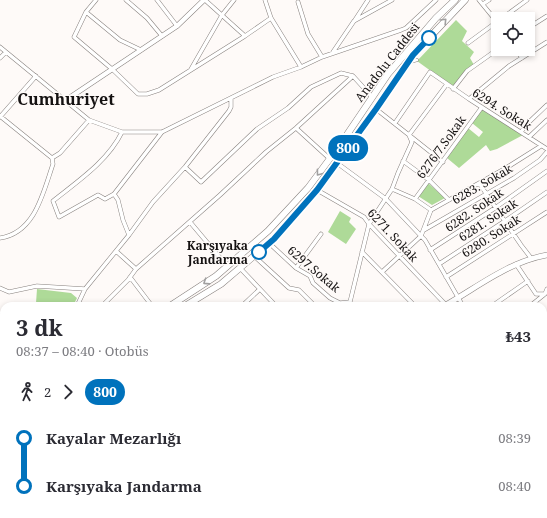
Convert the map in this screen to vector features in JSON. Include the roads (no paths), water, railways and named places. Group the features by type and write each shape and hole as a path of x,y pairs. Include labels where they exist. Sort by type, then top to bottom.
{"highway":[{"name":"Anadolu Caddesi","path":"176,302 216,276 268,231 308,188 330,160 388,74 436,18 455,0"},
{"name":"Anadolu Caddesi","path":"192,302 221,284 269,243 317,190 413,55 465,0"}],"main road":[{"path":"451,302 516,264 547,254"}],"street":[{"path":"96,0 86,12 74,37 112,69 138,94 147,94 159,90 271,18"},
{"path":"126,0 147,18 162,36"},
{"path":"157,0 177,26"},
{"path":"66,100 177,26 204,0 245,36"},
{"path":"191,70 222,15 234,0"},
{"path":"265,0 271,18 301,67"},
{"path":"333,53 368,0"},
{"path":"354,21 392,0"},
{"path":"122,132 118,142 92,170 53,202 60,217 98,195 105,199 114,194 162,132 273,77 301,67 322,56 406,28 436,0"},
{"path":"479,0 491,13"},
{"path":"483,4 489,0"},
{"path":"510,12 527,0"},
{"path":"298,2 308,34 322,56"},
{"path":"86,12 120,40 141,50"},
{"path":"535,24 547,16"},
{"path":"468,43 491,26"},
{"path":"469,99 509,66 547,42"},
{"path":"0,47 89,120 122,132 162,132"},
{"path":"403,49 403,57"},
{"path":"0,58 6,52"},
{"path":"452,88 467,71 491,54"},
{"path":"407,63 417,60"},
{"name":"6294. Sokak","path":"395,123 430,72 547,150"},
{"path":"185,167 201,182 257,129 288,108 311,87 341,73 353,76 372,97"},
{"path":"0,238 9,236 26,225 35,213 54,164 52,158 0,116 36,76"},
{"path":"106,302 136,269 353,76"},
{"path":"410,135 447,84"},
{"path":"79,302 85,289 154,202 185,167 230,111 231,98"},
{"path":"521,132 527,124 547,105"},
{"name":"6276/7.Sokak","path":"414,199 443,162 482,107"},
{"path":"376,109 443,162"},
{"path":"52,158 60,153 89,120"},
{"path":"529,137 547,120"},
{"path":"296,128 330,160"},
{"path":"350,302 368,224 392,189 412,142 410,135"},
{"path":"382,272 421,236 431,210 541,146"},
{"name":"6283. Sokak","path":"424,230 457,210 487,195 540,160 547,150"},
{"path":"403,161 429,180 449,200"},
{"path":"337,163 386,199 421,236 461,302"},
{"name":"6282. Sokak","path":"430,250 495,208 547,171"},
{"path":"479,183 531,258"},
{"path":"392,189 414,199 431,210"},
{"name":"6271. Sokak","path":"317,190 364,217 368,224 442,302"},
{"name":"6281. Sokak","path":"439,264 547,192"},
{"path":"114,194 118,200 123,220 129,235"},
{"name":"6280. Sokak","path":"446,277 547,212"},
{"path":"190,222 227,266"},
{"path":"296,268 321,234"},
{"name":"6297.Sokak","path":"269,243 296,268 310,276 312,283 330,298 338,302"},
{"path":"116,251 136,269"},
{"path":"362,252 411,302"},
{"path":"254,256 288,288 299,290 311,302"},
{"path":"516,264 536,294 545,294"},
{"path":"240,268 271,302"},
{"path":"130,277 149,302"},
{"path":"498,302 528,281"},
{"path":"0,288 9,292 37,286 85,289"},
{"path":"535,302 545,294 547,288"},
{"path":"246,302 260,289"}],"place":[{"name":"Karşıyaka Jandarma","path":"259,252"}],"district":[{"name":"Cumhuriyet","path":"66,99"}]}
